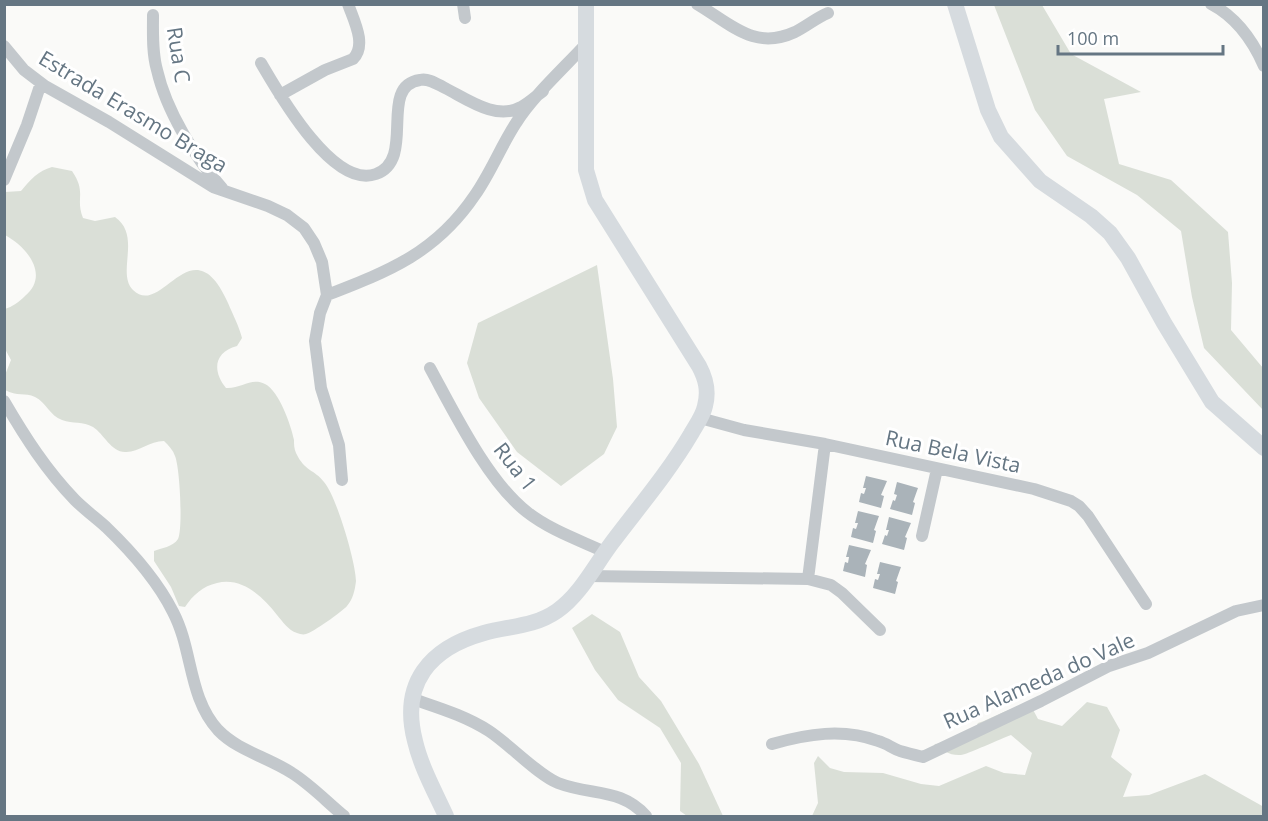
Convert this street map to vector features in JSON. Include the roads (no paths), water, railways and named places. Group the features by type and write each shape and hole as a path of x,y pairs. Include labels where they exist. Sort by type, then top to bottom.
{"main road":[{"path":"955,4 988,110 1001,137 1040,181 1091,216 1110,233 1128,258 1212,402 1263,448"},
{"path":"446,816 414,739 413,699 417,682 426,666 440,652 461,641 542,620 569,602 662,476 705,408 707,393 705,378 595,200 591,189 586,170 587,5"}],"street":[{"path":"280,95 324,70 356,56 360,44 348,4"},
{"path":"463,4 465,18"},
{"path":"697,4 746,35 762,39 777,38 793,33 828,13"},
{"path":"1211,4 1230,17 1257,52 1263,66"},
{"name":"Rua C","path":"153,15 156,69 163,93 192,146 225,191"},
{"path":"327,295 401,264 438,239 456,221 476,194 516,122 586,44"},
{"name":"Estrada Erasmo Braga","path":"4,46 24,70 41,83 109,122 213,187 268,206 287,215 304,228 314,243 322,262 327,295 320,313 315,342 321,388 339,445 342,480"},
{"path":"261,63 310,139 344,168 366,176 375,175 386,169 392,162 395,153 398,101 403,91 413,82 426,79 491,111 509,112 520,108 543,91"},
{"path":"4,180 27,125 41,83"},
{"name":"Rua 1","path":"430,368 478,452 508,495 527,513 548,526 605,552"},
{"path":"4,401 16,424 43,464 156,583 174,613 185,639 199,699 210,720 219,731 237,745 292,772 344,816"},
{"name":"Rua Bela Vista","path":"700,418 744,430 825,444 1034,489 1060,497 1079,506 1089,516 1146,604"},
{"path":"808,579 825,444"},
{"path":"922,536 936,469"},
{"path":"588,576 808,579 831,585 880,630"},
{"name":"Rua Alameda do Vale","path":"772,744 822,733 848,733 878,740 900,751 923,757 1109,666 1148,653 1236,611 1263,605"},
{"path":"413,699 471,720 490,731 556,783 627,799 646,816"}]}
